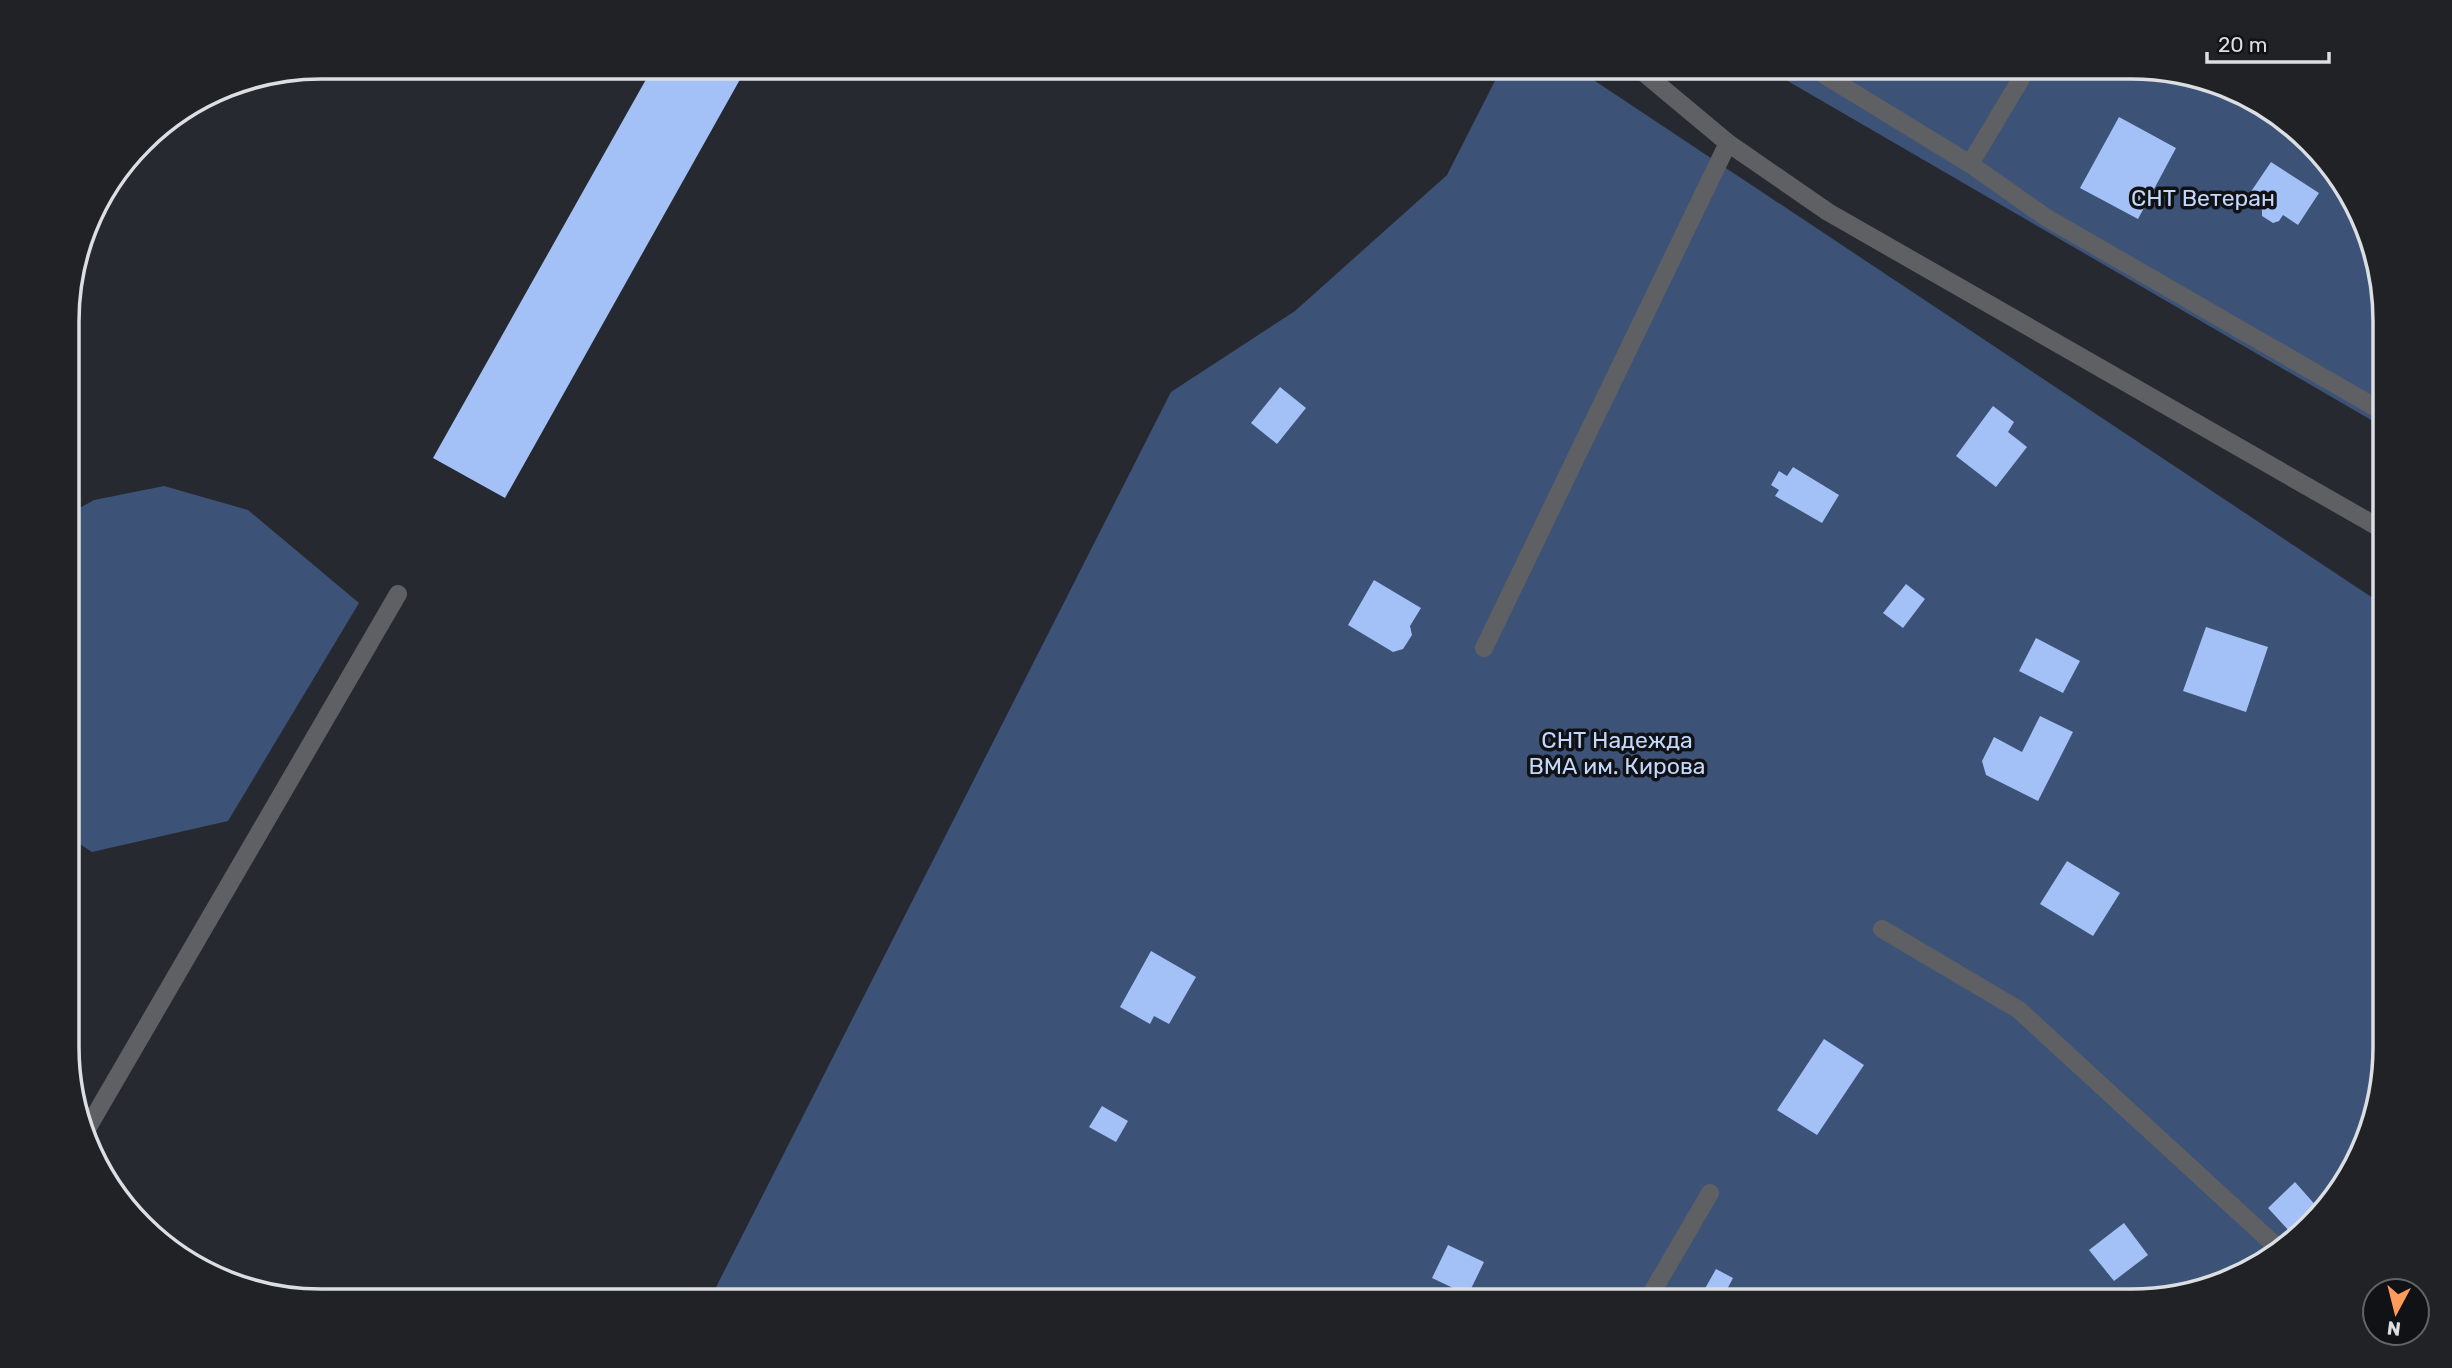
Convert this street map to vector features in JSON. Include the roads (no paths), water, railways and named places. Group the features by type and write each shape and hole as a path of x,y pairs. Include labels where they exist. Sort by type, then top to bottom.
{"street":[{"path":"1652,79 1728,144 1828,212 2373,524"},
{"path":"1831,79 1970,164 2048,219 2373,406"},
{"path":"1970,164 2020,79"},
{"path":"1484,648 1728,144"},
{"path":"91,1122 398,594"},
{"path":"1882,929 2019,1010 2273,1243"},
{"path":"1654,1289 1710,1192"}],"park label":[{"name":"СНТ Ветеран","path":"2203,198"},
{"name":"СНТ Надежда ВМА им. Кирова","path":"1617,753"}]}
